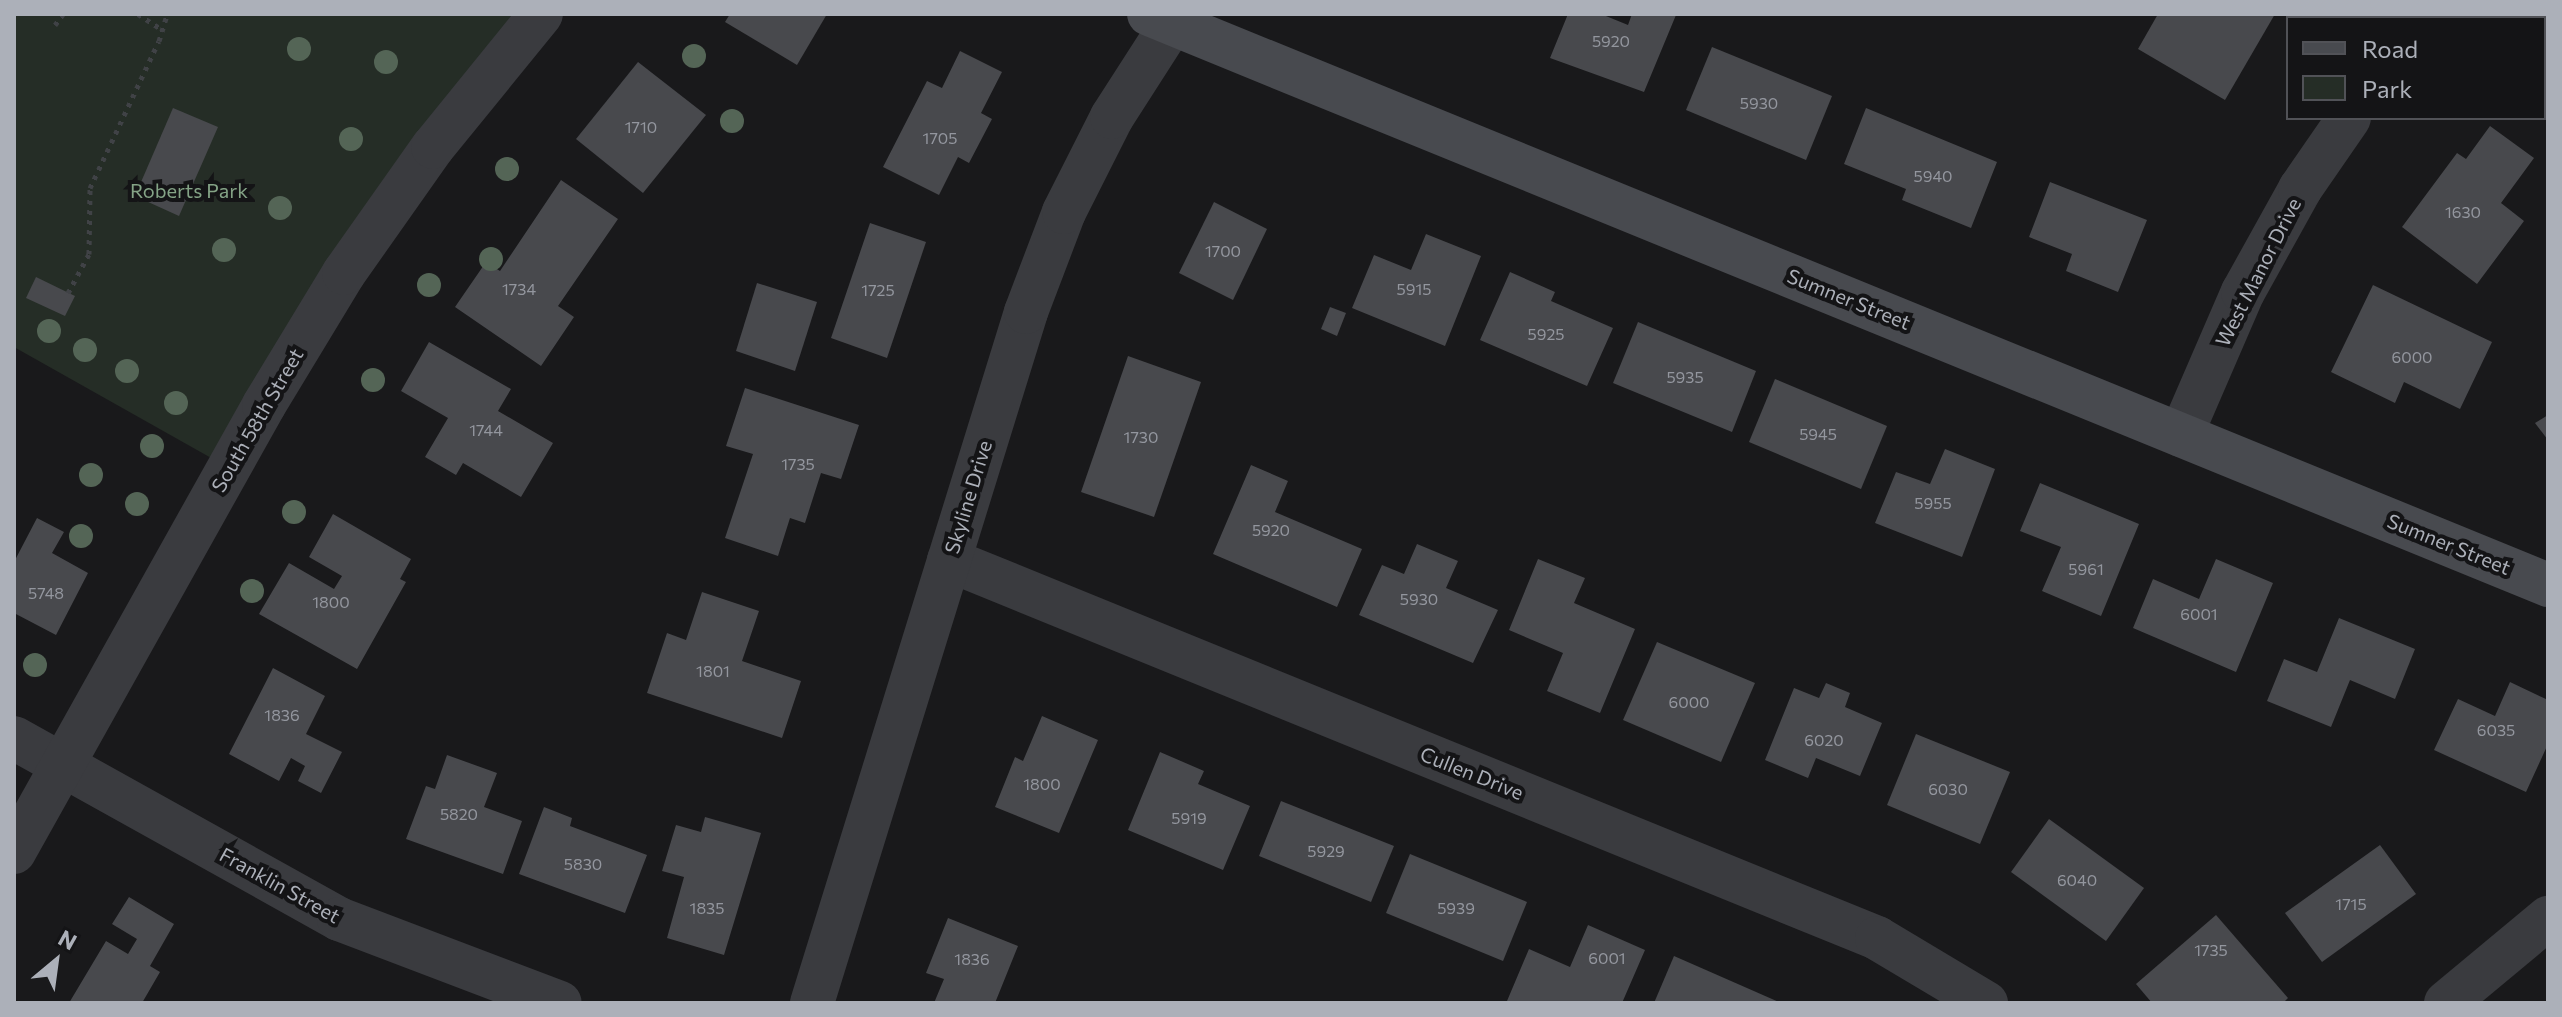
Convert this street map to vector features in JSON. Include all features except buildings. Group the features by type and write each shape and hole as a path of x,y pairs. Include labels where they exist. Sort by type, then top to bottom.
{"street":[{"name":"South 58th Street","path":"14,852 264,405 344,273 433,147 541,14"},
{"name":"Sumner Street","path":"1166,17 2548,585"},
{"name":"Skyline Drive","path":"812,1003 1026,312 1064,212 1166,17"},
{"name":"West Manor Drive","path":"2181,435 2243,292 2300,189 2348,120"},
{"name":"Cullen Drive","path":"949,560 1877,938 1986,1003"},
{"name":"Franklin Street","path":"14,738 339,919 560,1003"},
{"path":"2446,1003 2548,918"}],"path":[{"path":"55,25 63,14"},
{"path":"138,14 163,30"},
{"path":"68,293 89,254 90,188 163,30 167,14"}],"green space":[{"name":"Roberts Park","path":"14,14 541,14 229,468 14,347"}]}
